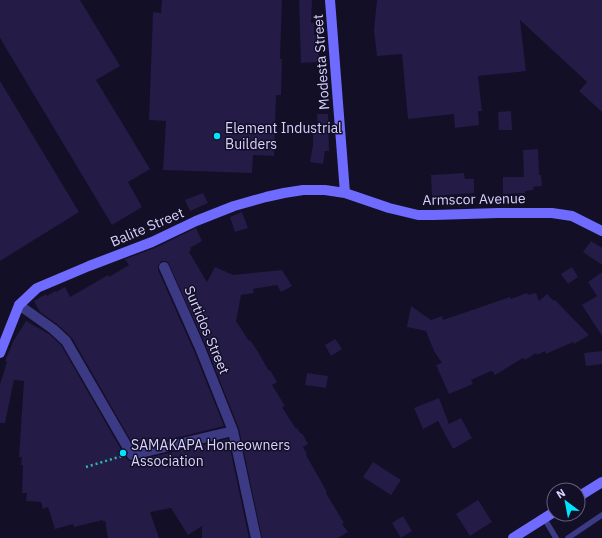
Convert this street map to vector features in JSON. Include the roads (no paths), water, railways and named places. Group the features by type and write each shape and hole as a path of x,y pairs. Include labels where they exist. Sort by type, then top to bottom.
{"main road":[{"name":"Modesta Street","path":"330,0 345,193"},
{"name":"Balite Street","path":"0,353 19,305 37,288 152,242 196,221 234,206 266,197 303,190 326,190 345,193"},
{"name":"Armscor Avenue","path":"345,193 389,208 418,214 442,215 552,212 572,216 602,231"},
{"path":"586,492 602,482"},
{"path":"513,538 544,518"}],"street":[{"name":"Surtidos Street","path":"164,267 200,348 233,431 256,538"},
{"path":"19,305 53,329 66,341 132,455 233,431"}],"lane":[{"path":"568,538 602,515"},
{"path":"544,518 556,538"}],"place":[{"name":"Element Industrial Builders","path":"217,136"},
{"name":"SAMAKAPA Homeowners Association","path":"123,453"}]}
